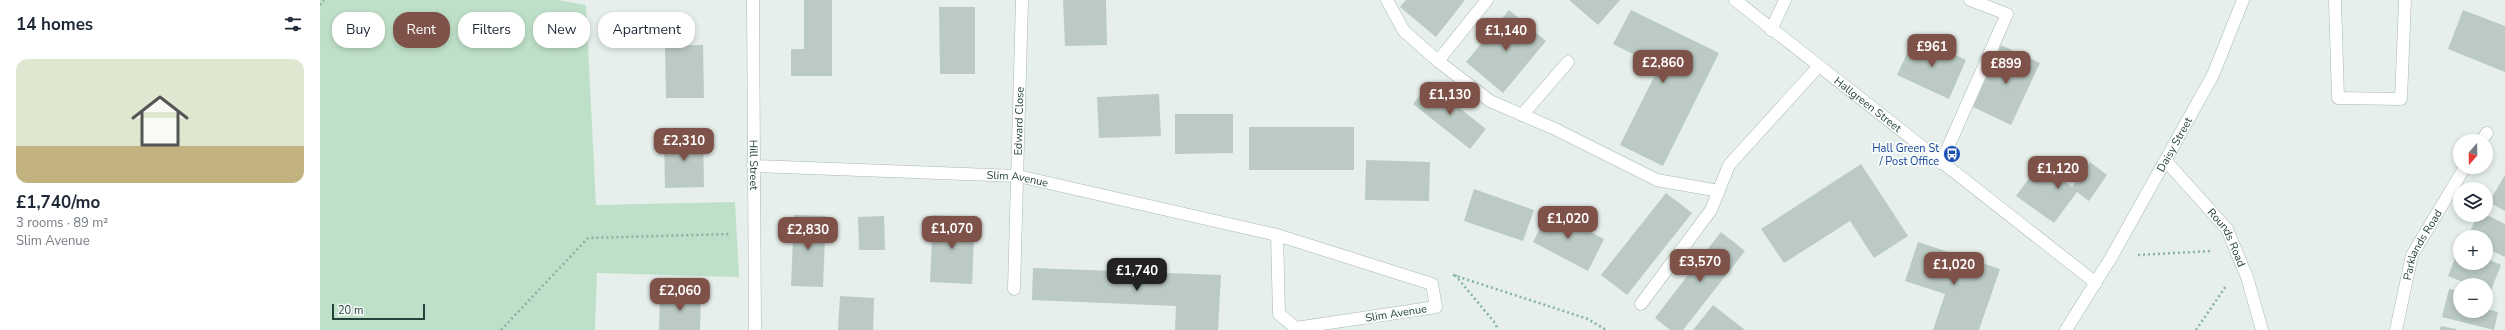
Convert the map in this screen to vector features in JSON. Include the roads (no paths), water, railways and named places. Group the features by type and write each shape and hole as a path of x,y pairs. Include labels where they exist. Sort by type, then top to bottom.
{"street":[{"name":"Hill Street","path":"753,0 755,330"},
{"name":"Edward Close","path":"1014,289 1022,0"},
{"path":"1388,0 1404,31 1438,61 1490,101 1657,180 1719,191"},
{"path":"1438,61 1487,0"},
{"name":"Hallgreen Street","path":"1735,0 1771,30 2096,283"},
{"path":"1771,30 1785,0"},
{"path":"1941,163 2007,14 1970,0"},
{"name":"Daisy Street","path":"2066,330 2112,256 2213,75 2243,0"},
{"path":"2335,0 2338,98 2401,99 2405,0"},
{"path":"1522,115 1568,62"},
{"path":"1642,304 1711,210 1729,165 1818,66"},
{"name":"Rounds Road","path":"2165,160 2227,229 2247,277 2262,330"},
{"name":"Slim Avenue","path":"753,166 1018,176 1277,235 1432,284 1436,307 1296,328 1279,314 1277,235"},
{"name":"Parklands Road","path":"2396,330 2412,255 2461,174"}],"place":[{"name":"Hall Green St / Post Office","path":"1952,154"}]}
